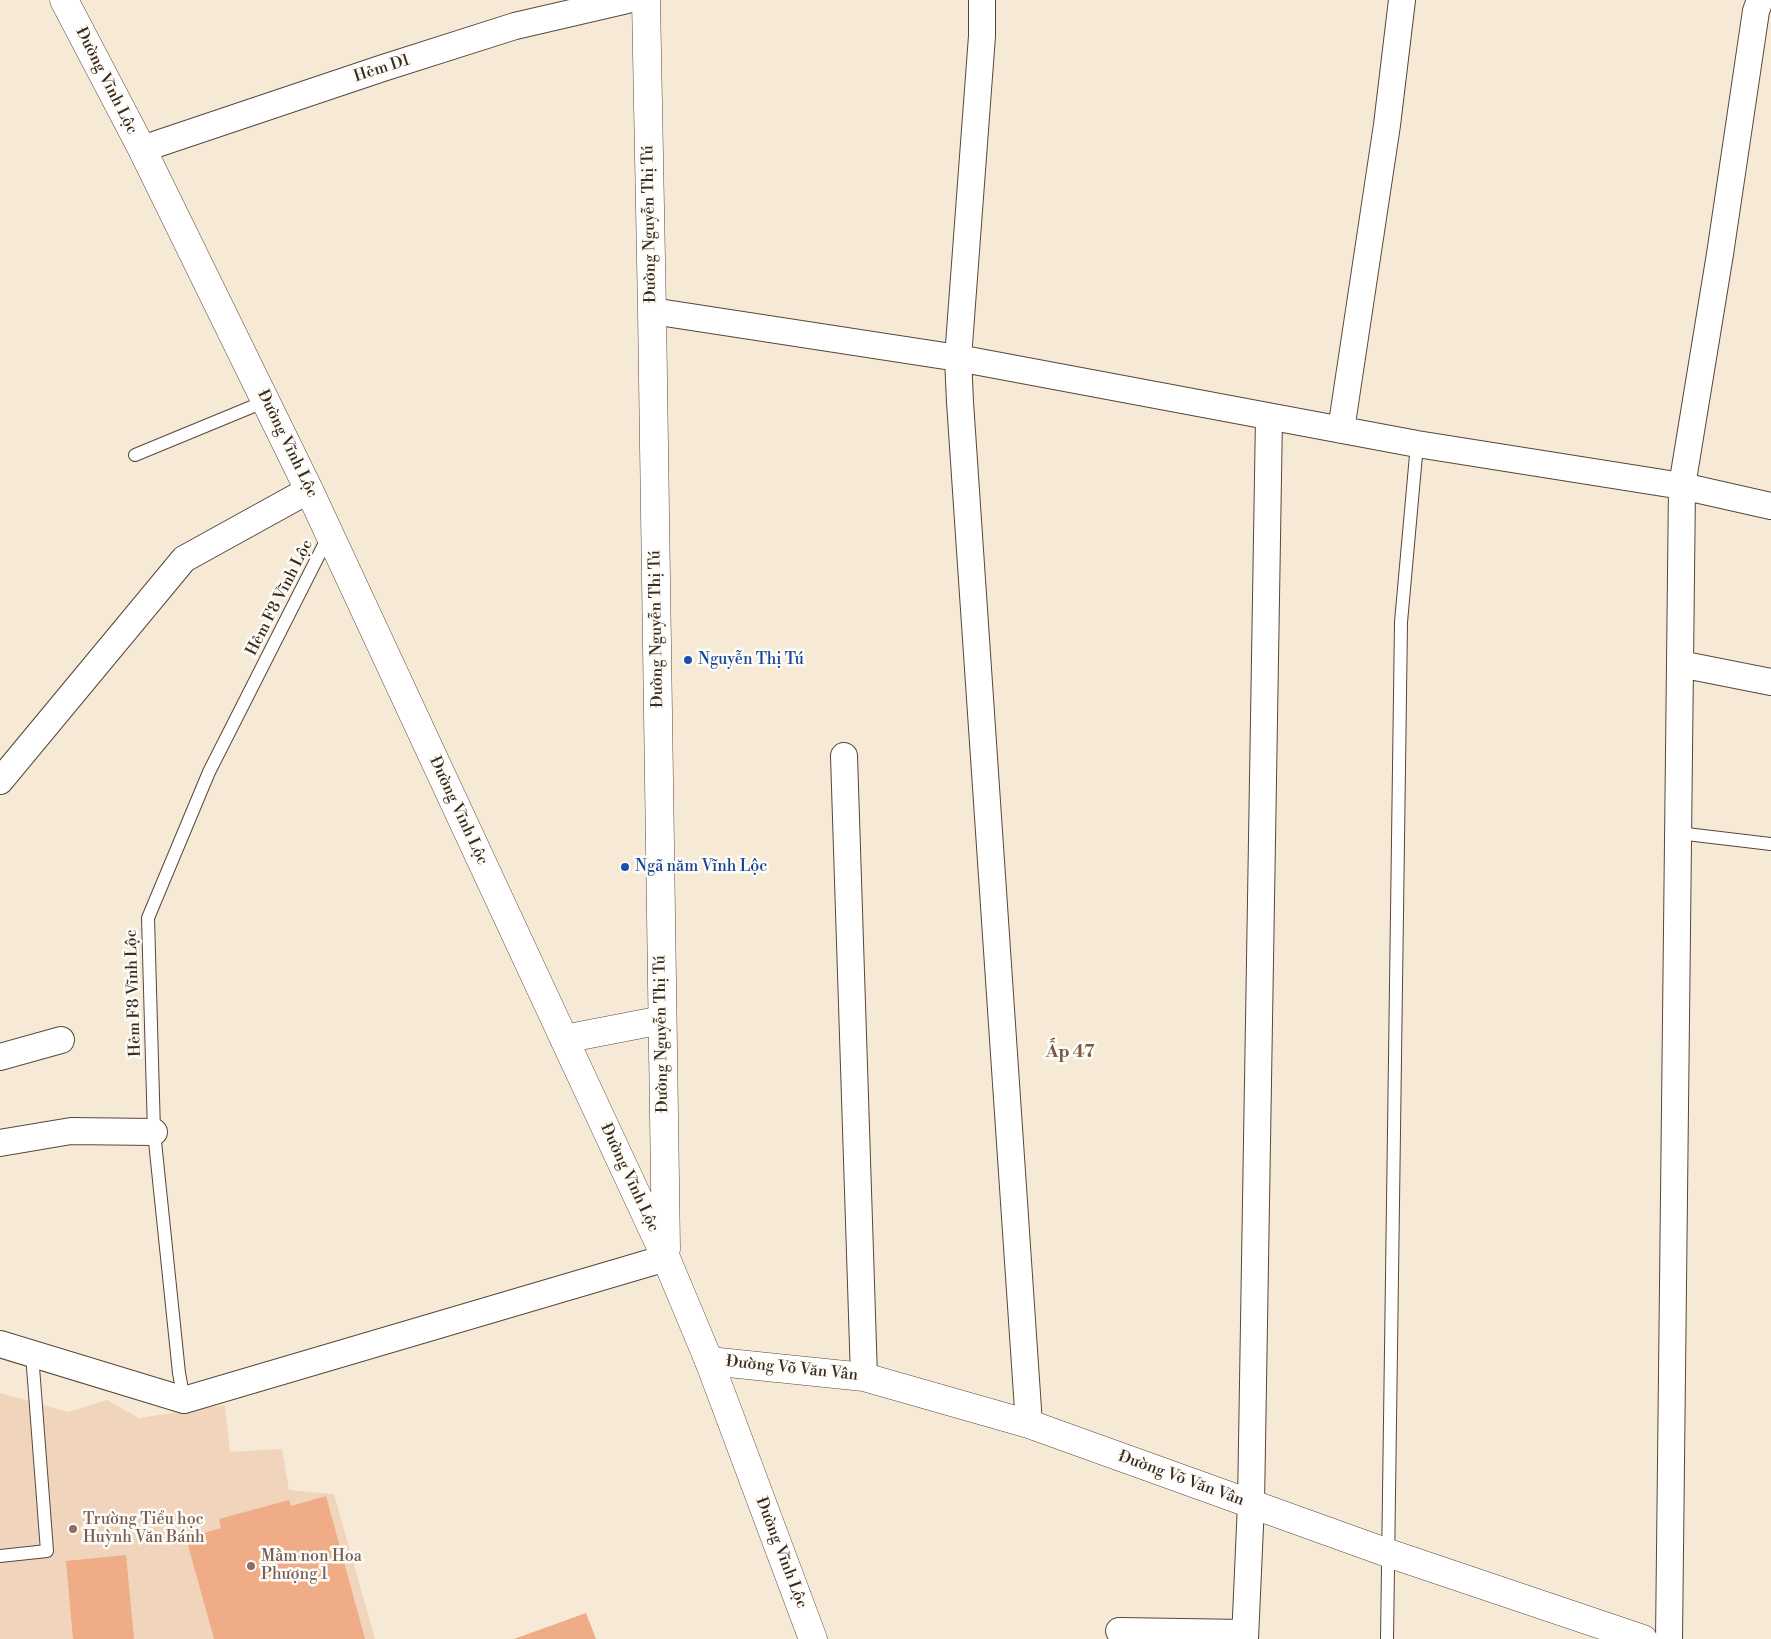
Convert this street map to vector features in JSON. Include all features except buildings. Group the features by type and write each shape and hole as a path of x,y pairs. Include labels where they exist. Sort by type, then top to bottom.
{"main road":[{"name":"Đường Vĩnh Lộc","path":"64,0 142,150 309,490 666,1258 708,1361 813,1639"},
{"name":"Đường Nguyễn Thị Tú","path":"646,0 666,1258"},
{"path":"564,1039 662,1020"},
{"name":"Đường Võ Văn Vân","path":"708,1361 864,1377 1029,1424 1388,1553 1643,1639"}],"street":[{"name":"Hẻm D1","path":"142,150 392,65 515,26 626,0"},
{"path":"982,0 982,36 958,358 960,412 1029,1424"},
{"path":"1341,430 1387,125 1402,0"},
{"path":"1669,1639 1682,486 1720,254 1756,11 1760,0"},
{"path":"652,311 958,358 1417,444 1682,486 1771,506"},
{"path":"1119,1631 1245,1636 1251,1504 1269,417"},
{"path":"0,781 184,559 309,490"},
{"path":"1680,664 1771,682"},
{"path":"844,756 864,1377"},
{"path":"0,1057 60,1040"},
{"path":"0,1144 71,1131 154,1132"},
{"path":"0,1344 184,1400 666,1258"}],"lane":[{"path":"135,455 266,401"},
{"path":"1387,1639 1401,622 1417,444"},
{"name":"Hẻm F8 Vĩnh Lộc","path":"184,1400 179,1373 154,1132 148,918 210,772 330,534"},
{"path":"1678,833 1771,844"},
{"path":"0,1556 47,1551 32,1354"}],"shaded area":[{"path":"0,1393 68,1412 107,1400 139,1418 225,1405 230,1452 282,1449 289,1490 334,1494 375,1639 0,1639"}],"place":[{"name":"Nguyễn Thị Tú","path":"688,660"},
{"name":"Ngã năm Vĩnh Lộc","path":"625,867"},
{"name":"Trường Tiểu học Huỳnh Văn Bánh","path":"73,1529"},
{"name":"Mầm non Hoa Phượng 1","path":"251,1566"}],"district":[{"name":"Ấp 47","path":"1070,1053"}]}
